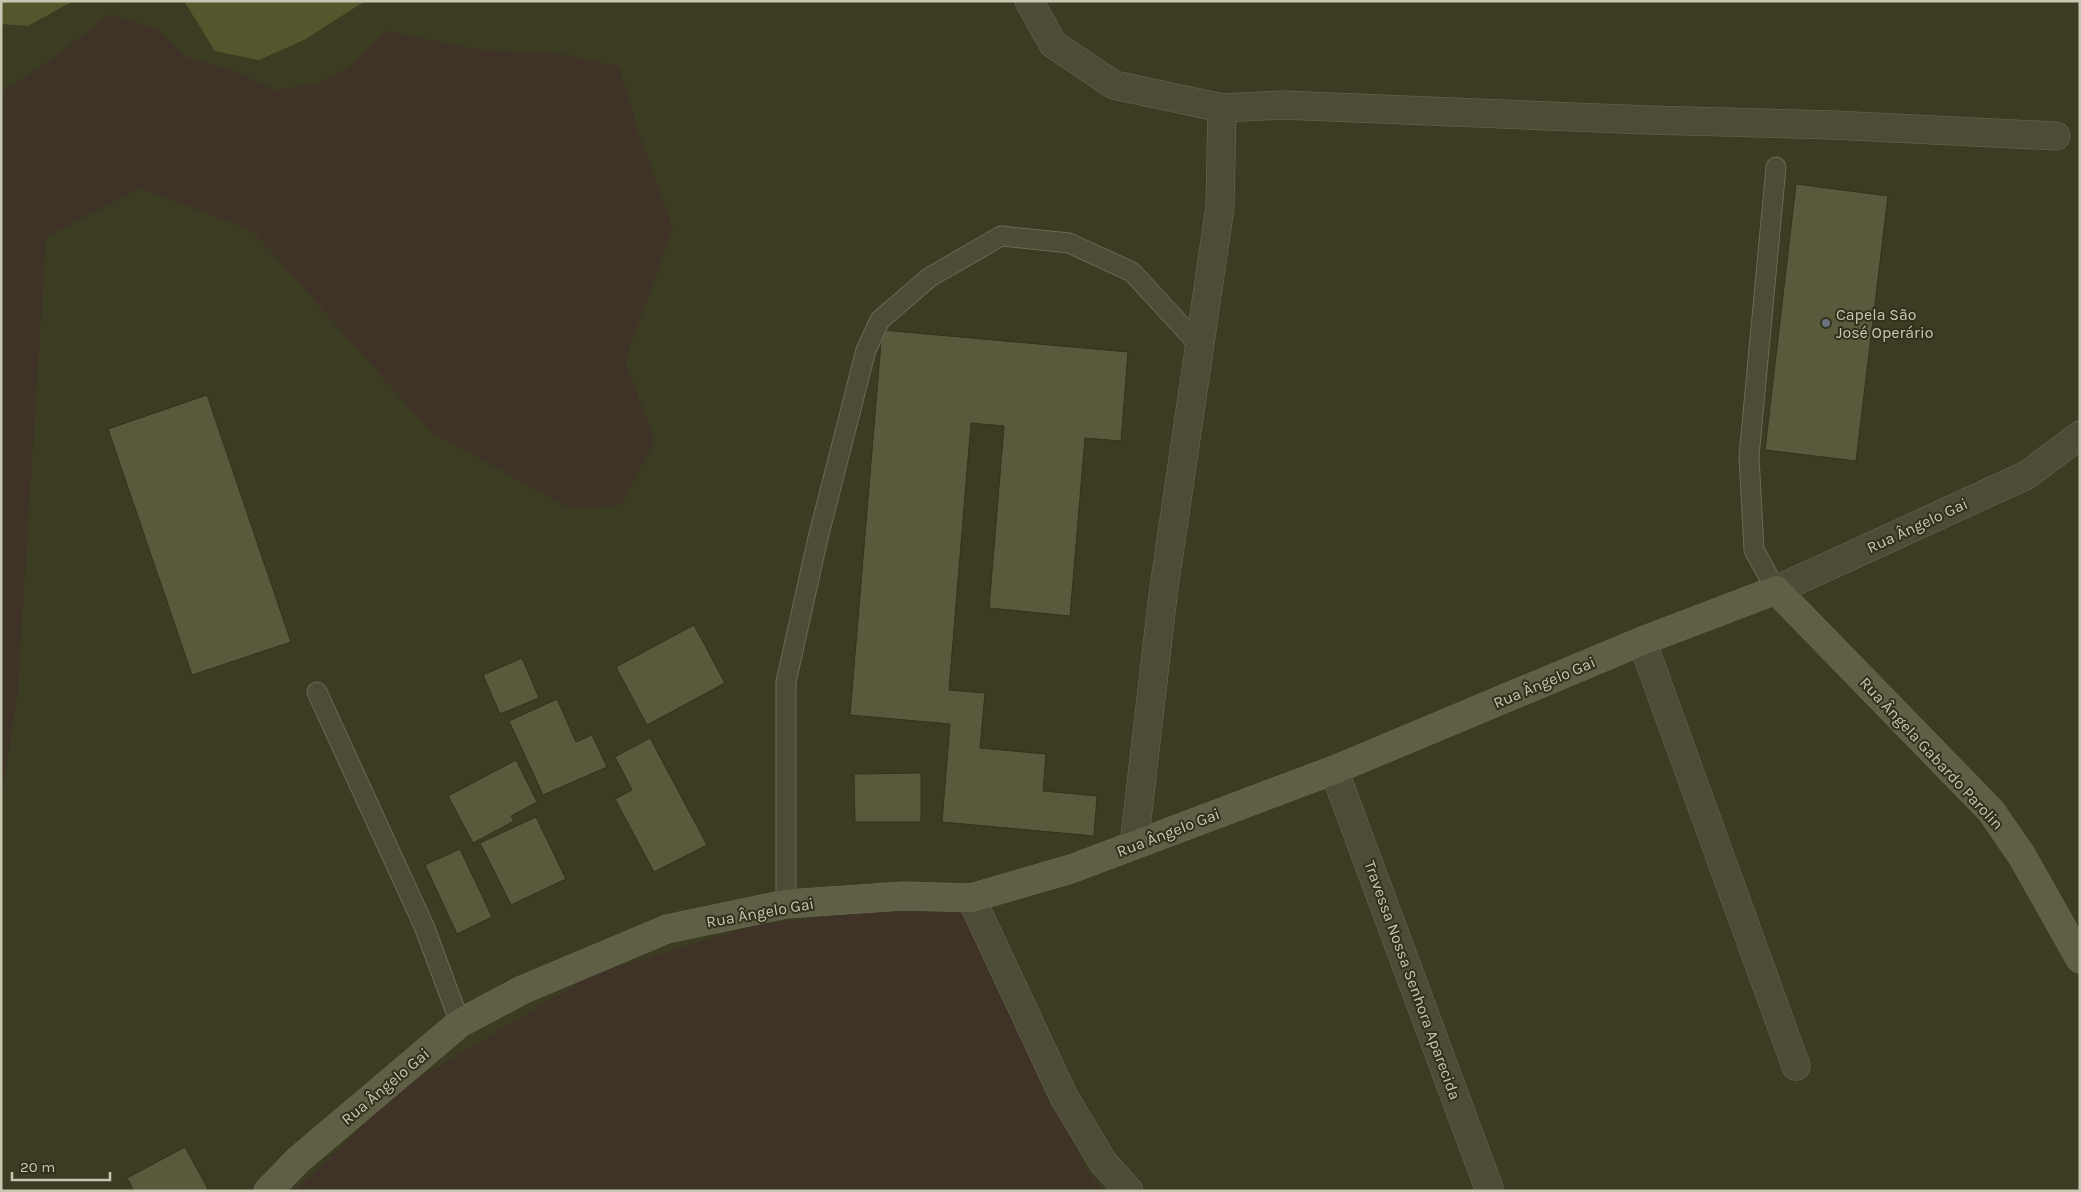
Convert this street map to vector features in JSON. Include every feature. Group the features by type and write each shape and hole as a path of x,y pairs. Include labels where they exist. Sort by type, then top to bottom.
{"street":[{"path":"1029,1 1053,44 1114,85 1222,108 1283,105 1648,120 1833,125 2056,136"},
{"path":"1134,845 1163,595 1220,207 1222,108"},
{"name":"Rua Ângelo Gai","path":"268,1191 298,1160 460,1023 522,990 667,929 786,904 904,896 971,898 1071,869 1334,770 1642,642 1776,590 2027,474 2080,436"},
{"name":"Rua Ângela Gabardo Parolin","path":"1776,590 1991,811 2022,856 2080,960"},
{"path":"1642,642 1796,1066"},
{"name":"Travessa Nossa Senhora Aparecida","path":"1334,770 1490,1191"},
{"path":"971,898 1064,1097 1103,1162 1129,1191"}],"lane":[{"path":"1776,166 1749,456 1754,550 1776,590"},
{"path":"786,904 786,682 818,538 866,350 880,320 930,277 1001,236 1069,243 1132,272 1200,346"},
{"path":"317,692 424,926 460,1023"}],"shaded area":[{"path":"1,1 73,1 28,26 1,24"},
{"path":"184,1 365,1 306,39 259,60 215,51"},
{"path":"110,14 156,28 188,58 237,72 275,90 316,84 348,68 386,31 474,49 568,55 619,67 639,134 673,229 625,361 655,441 621,505 569,508 430,431 253,231 141,188 46,237 17,699 1,798 1,93 50,61"},
{"path":"971,898 1088,1173 1105,1191 294,1191 403,1088 591,975 756,925"}],"building":[{"name":"Capela São José Operário","path":"1796,184 1888,196 1856,461 1765,450"},
{"path":"882,330 1128,352 1121,441 1085,438 1070,616 989,608 1004,426 971,423 949,690 985,693 980,748 1046,754 1043,791 1097,796 1094,836 942,822 950,724 850,715"},
{"path":"207,395 291,642 192,675 108,429"},
{"path":"694,625 725,683 647,725 616,667"},
{"path":"522,658 539,698 500,714 483,675"},
{"path":"557,699 576,742 592,735 607,767 543,795 509,721"},
{"path":"650,738 707,845 654,872 615,799 632,790 615,757"},
{"path":"516,760 537,802 511,816 514,821 473,843 448,796"},
{"path":"921,773 921,822 855,822 854,774"},
{"path":"536,817 566,879 511,905 480,843"},
{"path":"460,849 492,917 457,934 425,865"},
{"path":"185,1147 208,1189 204,1191 134,1191 127,1178"}],"place":[{"name":"Capela São José Operário","path":"1826,323"}]}
